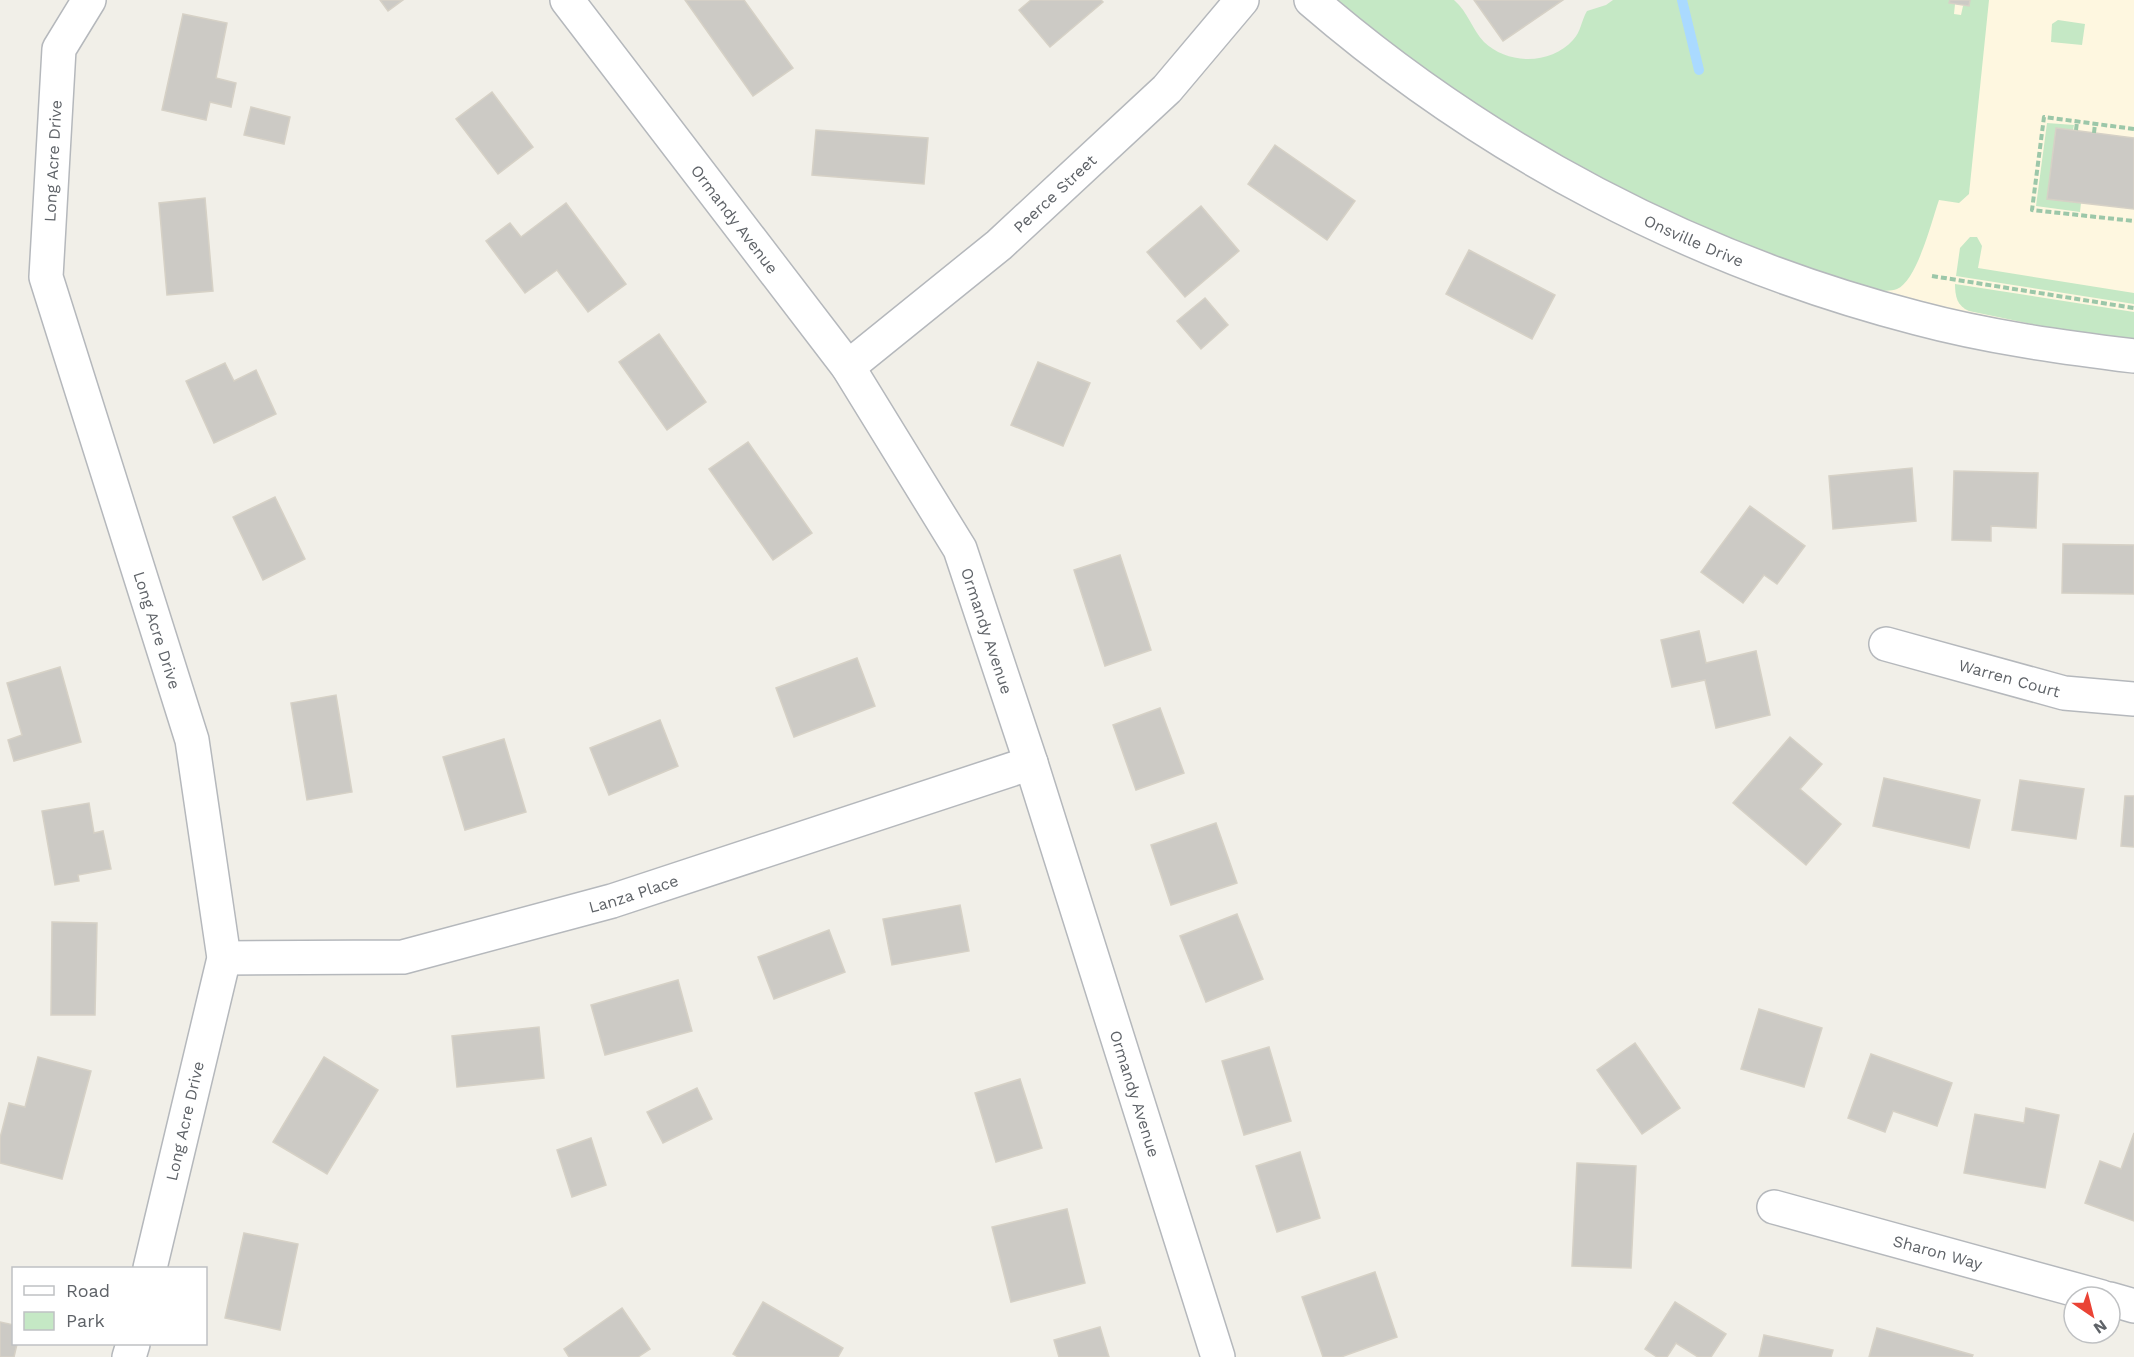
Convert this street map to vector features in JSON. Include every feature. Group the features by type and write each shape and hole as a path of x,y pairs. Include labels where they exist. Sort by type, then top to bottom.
{"street":[{"name":"Long Acre Drive","path":"89,0 59,49 46,277 192,740 224,958 150,1267"},
{"name":"Ormandy Avenue","path":"567,0 848,367 960,549 1031,763 1218,1357"},
{"name":"Peerce Street","path":"848,367 999,245 1167,89 1242,0"},
{"name":"Onsville Drive","path":"1311,0 1408,80 1480,128 1596,195 1685,238 1758,269 1916,318 2018,339 2134,356"},
{"name":"Warren Court","path":"1886,644 2064,693 2134,699"},
{"name":"Lanza Place","path":"224,958 404,957 612,901 1031,763"},
{"name":"Sharon Way","path":"1774,1207 2062,1286"}],"path":[{"path":"2134,129 2044,117 2032,210 2134,221"},
{"path":"2076,130 2077,122"},
{"path":"2094,133 2095,124"},
{"path":"1932,276 2134,308"}],"shaded area":[{"path":"1643,0 2134,0 2134,356 1758,269"}],"green space":[{"path":"1333,0 1454,0 1484,42 1494,50 1505,55 1529,59 1542,58 1564,48 1576,37 1587,11 1606,5 1613,0 1950,0 1949,3 1955,4 1954,14 1961,15 1963,6 1969,6 1970,0 1989,0 1969,194 1959,203 1939,200 1917,263 1904,284 1888,291 1865,288 1744,244 1683,219 1594,177 1534,143 1475,105"},
{"path":"2058,20 2085,24 2082,45 2051,42 2052,24"},
{"path":"2047,123 2074,125 2073,130 2056,128 2047,198 2081,203 2080,212 2036,206"},
{"path":"1970,237 1977,237 1982,246 1978,268 2134,293 2134,304 1956,276 1960,248"},
{"path":"1955,284 2134,312 2134,339 2075,333 1969,311 1958,300"}],"building":[{"path":"380,0 403,0 388,11"},
{"path":"685,0 744,0 793,68 753,96"},
{"path":"1031,0 1101,0 1103,2 1050,47 1019,10"},
{"path":"1474,0 1563,0 1503,41"},
{"path":"1950,0 1970,0 1969,6 1949,3"},
{"path":"183,14 227,23 216,78 236,83 231,107 210,102 206,120 162,110"},
{"path":"492,92 533,147 498,174 456,119"},
{"path":"251,107 290,117 284,144 244,135"},
{"path":"2056,128 2134,138 2134,209 2047,199"},
{"path":"816,130 928,138 924,184 812,175"},
{"path":"1275,145 1355,201 1327,240 1248,184"},
{"path":"205,198 213,291 167,295 159,203"},
{"path":"566,203 626,284 588,312 557,270 525,293 486,241 510,223 521,237"},
{"path":"1201,206 1239,251 1185,297 1147,252"},
{"path":"1469,250 1555,295 1532,339 1446,294"},
{"path":"1205,298 1228,325 1201,349 1177,321"},
{"path":"659,334 706,402 667,430 619,362"},
{"path":"1038,362 1090,383 1063,446 1011,425"},
{"path":"225,363 234,381 256,370 276,414 214,443 186,381"},
{"path":"748,442 812,533 773,560 709,469"},
{"path":"1912,468 1916,521 1833,529 1829,476"},
{"path":"1954,471 2038,473 2036,528 1991,526 1991,541 1952,540"},
{"path":"275,497 305,559 263,580 233,517"},
{"path":"1750,506 1805,546 1777,584 1764,575 1743,603 1701,572"},
{"path":"2063,544 2134,545 2134,594 2062,593"},
{"path":"1120,555 1151,650 1105,666 1074,570"},
{"path":"1699,631 1706,663 1756,651 1770,715 1716,728 1705,680 1672,687 1661,640"},
{"path":"857,658 875,706 794,737 776,688"},
{"path":"60,667 81,742 14,761 8,740 22,735 7,683"},
{"path":"336,695 352,792 307,800 291,703"},
{"path":"1160,708 1184,773 1136,790 1113,725"},
{"path":"660,720 678,766 609,795 590,748"},
{"path":"1790,737 1822,764 1800,789 1841,824 1806,865 1733,803"},
{"path":"504,739 526,812 465,830 443,757"},
{"path":"1884,778 1980,800 1969,848 1873,826"},
{"path":"2020,780 2084,789 2076,839 2012,830"},
{"path":"2125,796 2134,796 2134,847 2121,846"},
{"path":"89,803 94,833 103,831 111,869 78,875 79,881 55,885 42,811"},
{"path":"1216,823 1237,883 1171,905 1151,845"},
{"path":"960,905 969,951 892,965 883,919"},
{"path":"1237,914 1263,979 1206,1002 1180,936"},
{"path":"52,922 97,923 95,1015 51,1015"},
{"path":"829,930 845,972 774,999 758,957"},
{"path":"678,980 692,1031 605,1055 591,1005"},
{"path":"1759,1009 1822,1028 1804,1087 1741,1069"},
{"path":"539,1027 544,1078 457,1087 452,1036"},
{"path":"1635,1043 1680,1108 1642,1134 1597,1070"},
{"path":"1269,1047 1291,1121 1244,1135 1222,1061"},
{"path":"1871,1054 1952,1083 1937,1126 1893,1111 1885,1132 1848,1118"},
{"path":"38,1057 91,1071 62,1179 0,1163 0,1138 9,1103 25,1107"},
{"path":"324,1057 378,1090 327,1174 273,1142"},
{"path":"1020,1079 1042,1148 996,1162 975,1093"},
{"path":"697,1088 712,1119 663,1143 647,1112"},
{"path":"2026,1108 2059,1115 2045,1188 1964,1173 1975,1114 2024,1123"},
{"path":"2134,1133 2134,1221 2085,1203 2100,1161 2121,1169"},
{"path":"591,1138 606,1185 572,1197 557,1150"},
{"path":"1300,1152 1320,1218 1277,1232 1256,1166"},
{"path":"1577,1163 1636,1166 1631,1268 1572,1266"},
{"path":"1067,1209 1085,1283 1011,1302 992,1227"},
{"path":"244,1233 298,1244 280,1330 225,1318"},
{"path":"1375,1272 1397,1337 1341,1357 1323,1357 1302,1297"},
{"path":"763,1302 843,1348 838,1357 738,1357 733,1354"},
{"path":"1675,1302 1726,1334 1711,1357 1698,1357 1676,1343 1667,1357 1657,1357 1645,1349"},
{"path":"622,1308 650,1349 638,1357 569,1357 564,1349"},
{"path":"0,1322 12,1325 12,1345 17,1345 14,1357 0,1357"},
{"path":"1100,1327 1109,1357 1059,1357 1054,1340"},
{"path":"1877,1328 1973,1355 1972,1357 1869,1357"},
{"path":"1764,1335 1833,1350 1831,1357 1759,1357"}],"waterway":[{"path":"1682,0 1699,70"}]}
